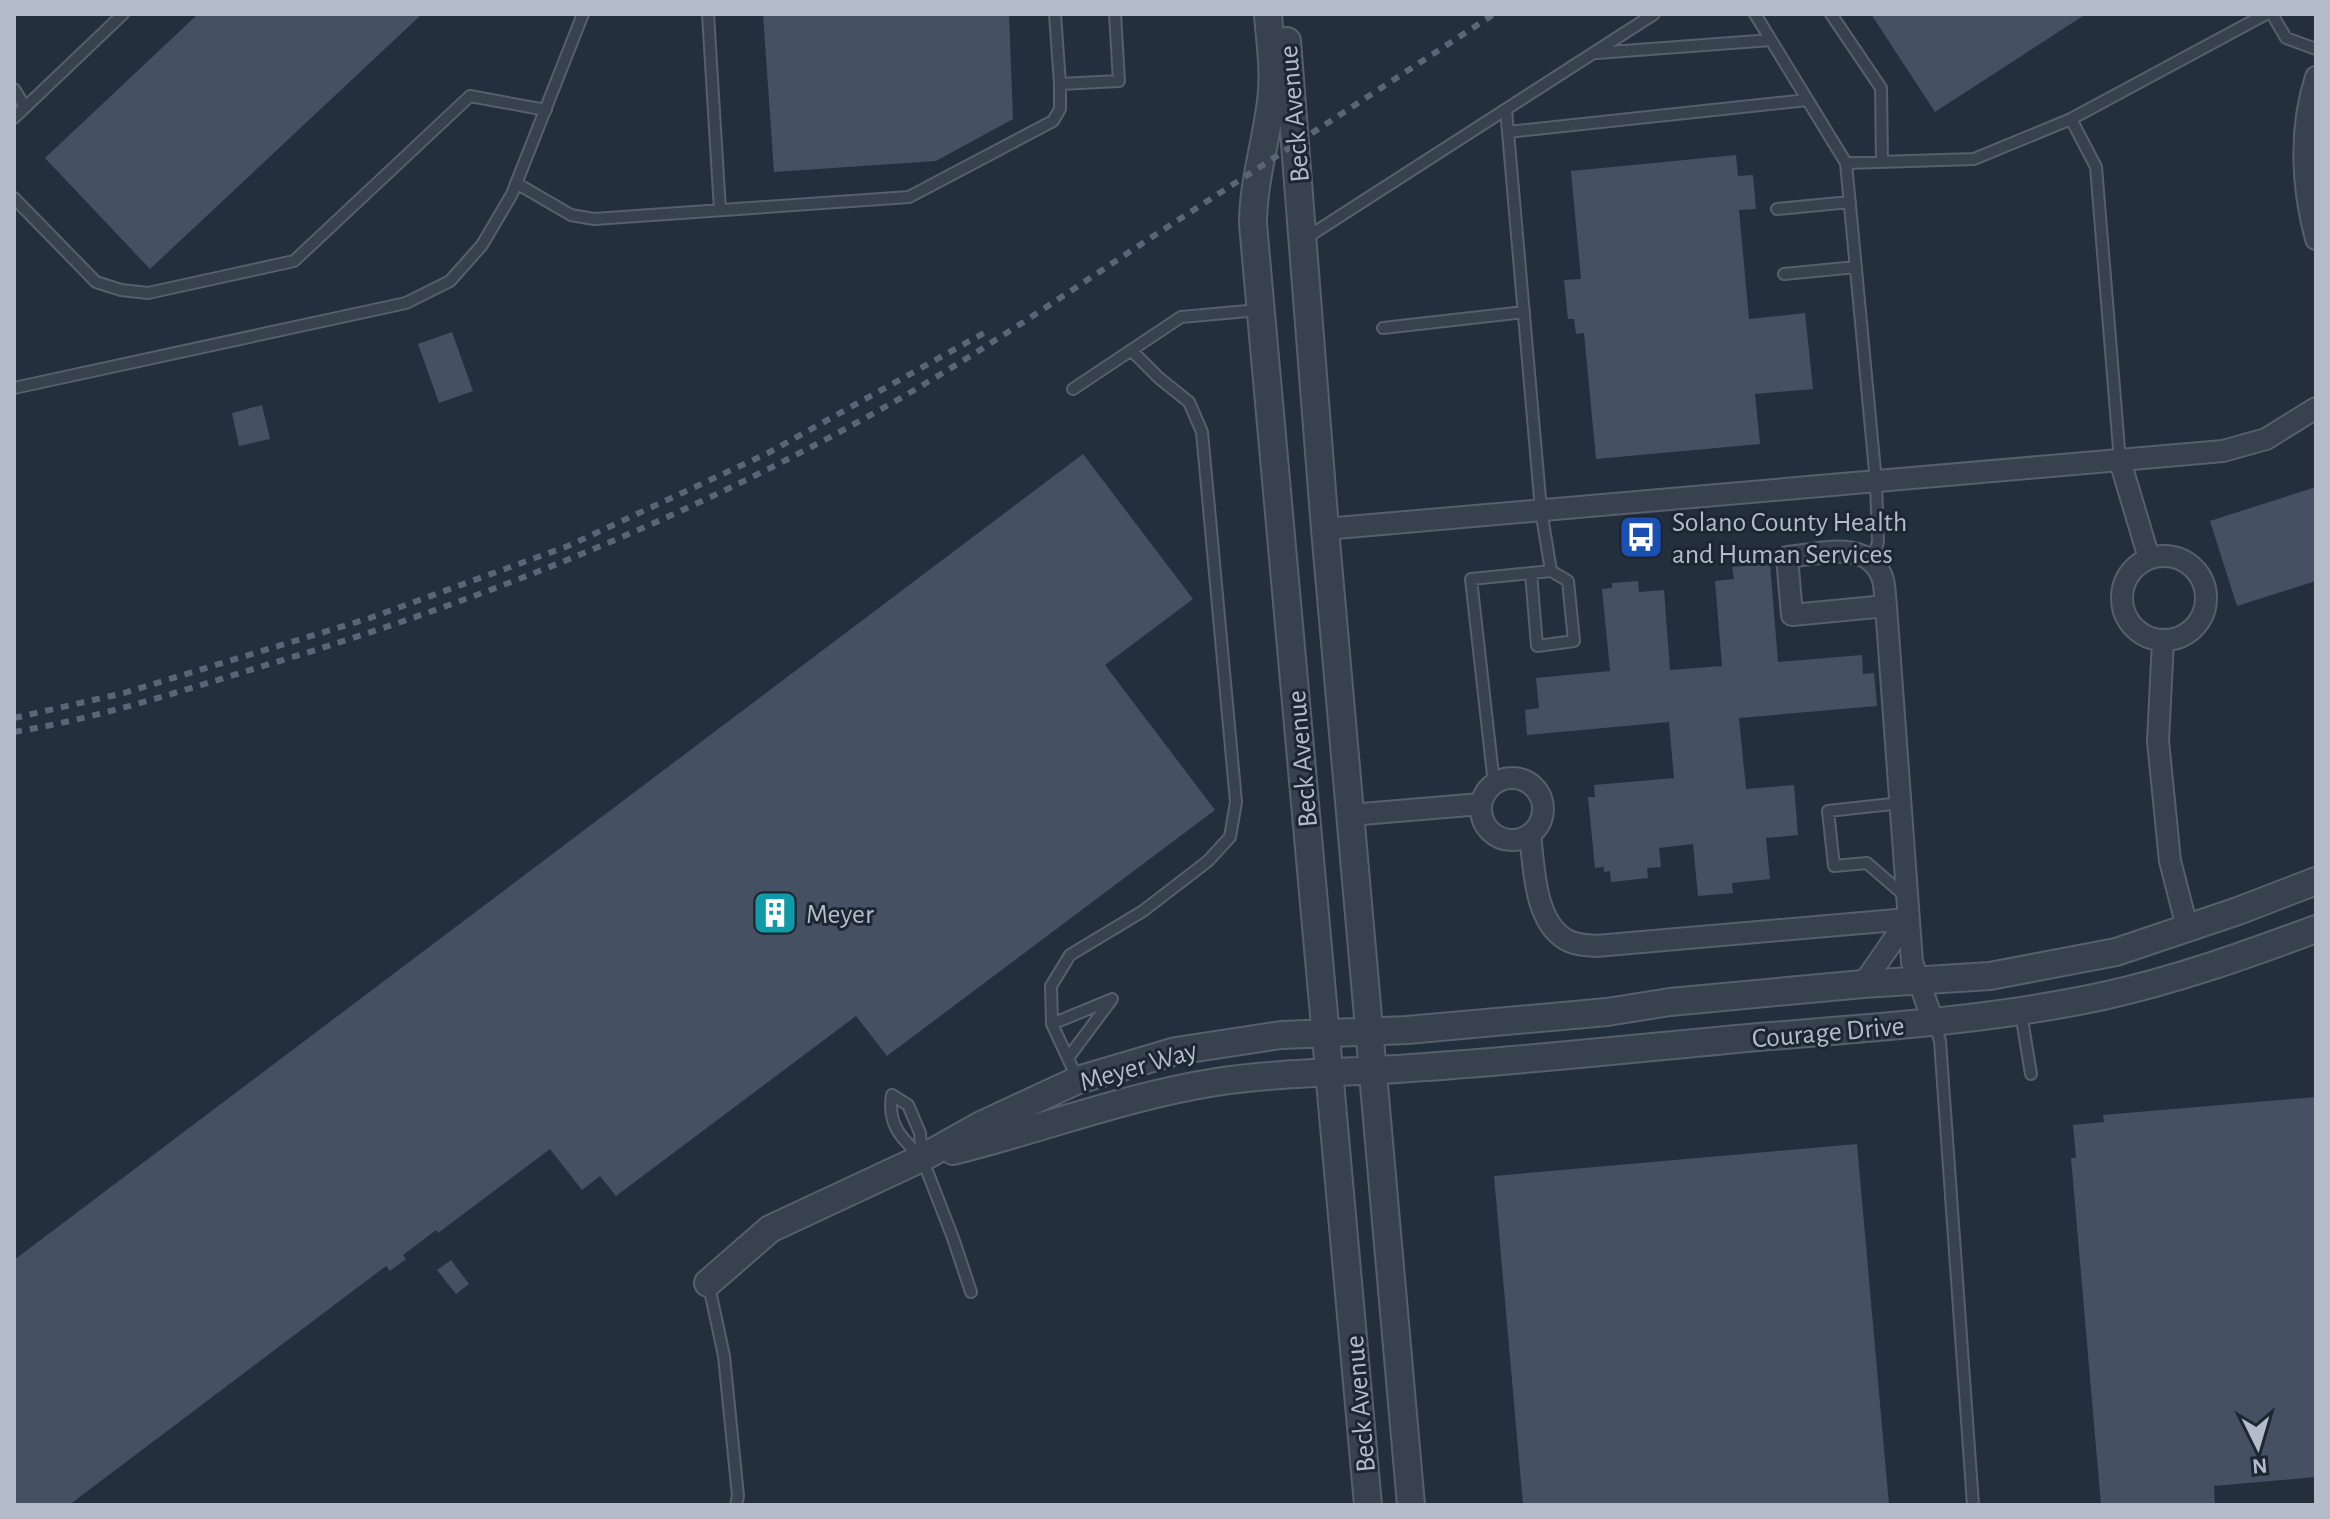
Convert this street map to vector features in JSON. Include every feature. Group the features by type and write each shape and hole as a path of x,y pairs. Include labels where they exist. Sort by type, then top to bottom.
{"street":[{"name":"Beck Avenue","path":"1268,14 1271,100 1253,204 1368,1505"},
{"name":"Beck Avenue","path":"1285,14 1325,529 1411,1505"},
{"path":"2316,77 2307,119 2305,149 2306,192 2316,239"},
{"path":"1325,529 2223,451 2266,439 2316,408"},
{"path":"2120,461 2149,558"},
{"path":"1886,606 1792,615 1787,557 1855,551 1872,560 1883,579 1886,606 1902,803 1912,962 1933,1021"},
{"path":"2165,555 2181,559 2195,569 2204,583 2207,599 2203,616 2193,629 2179,638 2163,641 2146,637 2133,627 2124,613 2121,597 2125,580 2134,567 2149,558 2165,555"},
{"path":"2163,641 2158,741 2170,861 2187,927"},
{"path":"1502,780 1521,780 1537,791 1541,800 1541,819 1530,834 1510,840 1491,832 1485,824 1481,804 1494,784 1502,780"},
{"path":"1350,815 1481,804"},
{"path":"1530,834 1543,909 1554,929 1566,939 1581,945 1908,919"},
{"name":"Courage Drive","path":"1370,1031 1607,1012 1670,1002 1863,984 1919,983 1990,976 2116,952 2316,881"},
{"path":"1863,984 1908,919"},
{"name":"Courage Drive","path":"1329,1072 2021,1011 2105,996 2188,973 2243,957 2316,929"},
{"name":"Meyer Way","path":"708,1283 770,1229 922,1158 1073,1069 1281,1035 1370,1031"},
{"name":"Meyer Way","path":"922,1158 1214,1082 1329,1072"}],"lane":[{"path":"14,118 123,14"},
{"path":"708,14 720,210"},
{"path":"516,183 571,215 594,219 909,197 1053,121 1060,109 1055,14"},
{"path":"1060,84 1119,81 1115,14"},
{"path":"1303,239 1654,14"},
{"path":"1755,14 1846,163 1876,482 1878,542 1872,560"},
{"path":"1831,14 1881,88 1882,162"},
{"path":"1846,163 1974,159 2071,119 2266,14"},
{"path":"2272,14 2286,38 2316,49"},
{"path":"14,388 406,303 450,281 482,245 516,183 580,16"},
{"path":"1593,53 1771,40"},
{"path":"14,89 25,107"},
{"path":"14,198 96,282 121,290 148,293 294,261 470,96 546,110"},
{"path":"1508,132 1807,100"},
{"path":"1506,109 1541,510 1551,571"},
{"path":"2071,119 2096,167 2120,461"},
{"path":"1777,209 1850,202"},
{"path":"1784,274 1856,267"},
{"path":"1073,389 1181,317 1261,310"},
{"path":"1383,328 1524,312"},
{"path":"1073,1069 1052,1024 1051,986 1070,955 1143,911 1208,861 1230,837 1236,802 1202,432 1189,402 1131,350"},
{"path":"1494,784 1471,579 1531,573 1551,571 1568,581 1574,641 1537,646 1531,573"},
{"path":"1902,803 1828,811 1834,866 1867,863 1906,898"},
{"path":"1052,1024 1112,999 1073,1069"},
{"path":"2021,1011 2031,1074"},
{"path":"1933,1021 1940,1041 1973,1505"},
{"path":"922,1158 901,1138 889,1113 892,1095 908,1105 920,1133 922,1158 971,1292"},
{"path":"708,1283 724,1356 738,1496 736,1505"}],"building":[{"path":"198,14 422,14 150,269 45,158"},
{"path":"763,14 1009,14 1013,119 936,161 774,172"},
{"path":"1871,14 2086,14 1935,112"},
{"path":"1736,155 1738,176 1753,175 1756,209 1739,210 1749,319 1805,313 1813,389 1755,394 1760,444 1596,459 1584,333 1576,334 1574,319 1568,319 1564,280 1581,279 1571,171"},
{"path":"452,332 473,391 439,403 418,344"},
{"path":"262,405 270,439 239,446 232,413"},
{"name":"Meyer","path":"1083,454 1193,599 1105,665 1215,810 887,1056 856,1016 616,1196 600,1176 582,1190 550,1149 438,1233 436,1230 403,1255 406,1259 390,1271 386,1266 69,1505 14,1505 14,1260"},
{"path":"2316,487 2316,581 2237,606 2210,521"},
{"path":"1770,564 1778,662 1862,655 1863,674 1874,673 1877,706 1739,718 1746,789 1794,785 1798,835 1766,838 1770,879 1732,883 1733,893 1698,896 1693,844 1659,848 1661,867 1647,868 1648,878 1611,882 1610,871 1604,872 1604,867 1595,868 1588,797 1595,797 1594,785 1674,778 1669,722 1527,735 1525,710 1539,708 1536,678 1610,671 1602,589 1612,588 1612,583 1638,581 1639,592 1664,590 1670,670 1722,666 1715,581 1734,579 1732,567"},
{"path":"2316,1097 2316,1477 2214,1486 2215,1505 2101,1505 2071,1158 2076,1158 2073,1125 2104,1122 2103,1115"},
{"path":"1857,1144 1889,1505 1523,1505 1494,1176"},
{"path":"451,1260 469,1284 456,1294 437,1270"}],"railway":[{"path":"14,732 140,703 417,616 566,560 712,496 856,423 969,357 1494,14"},
{"path":"14,718 124,693 370,618 568,546 768,453 984,333"}],"place":[{"name":"Solano County Health and Human Services","path":"1641,537"},
{"name":"Meyer","path":"775,913"}]}
